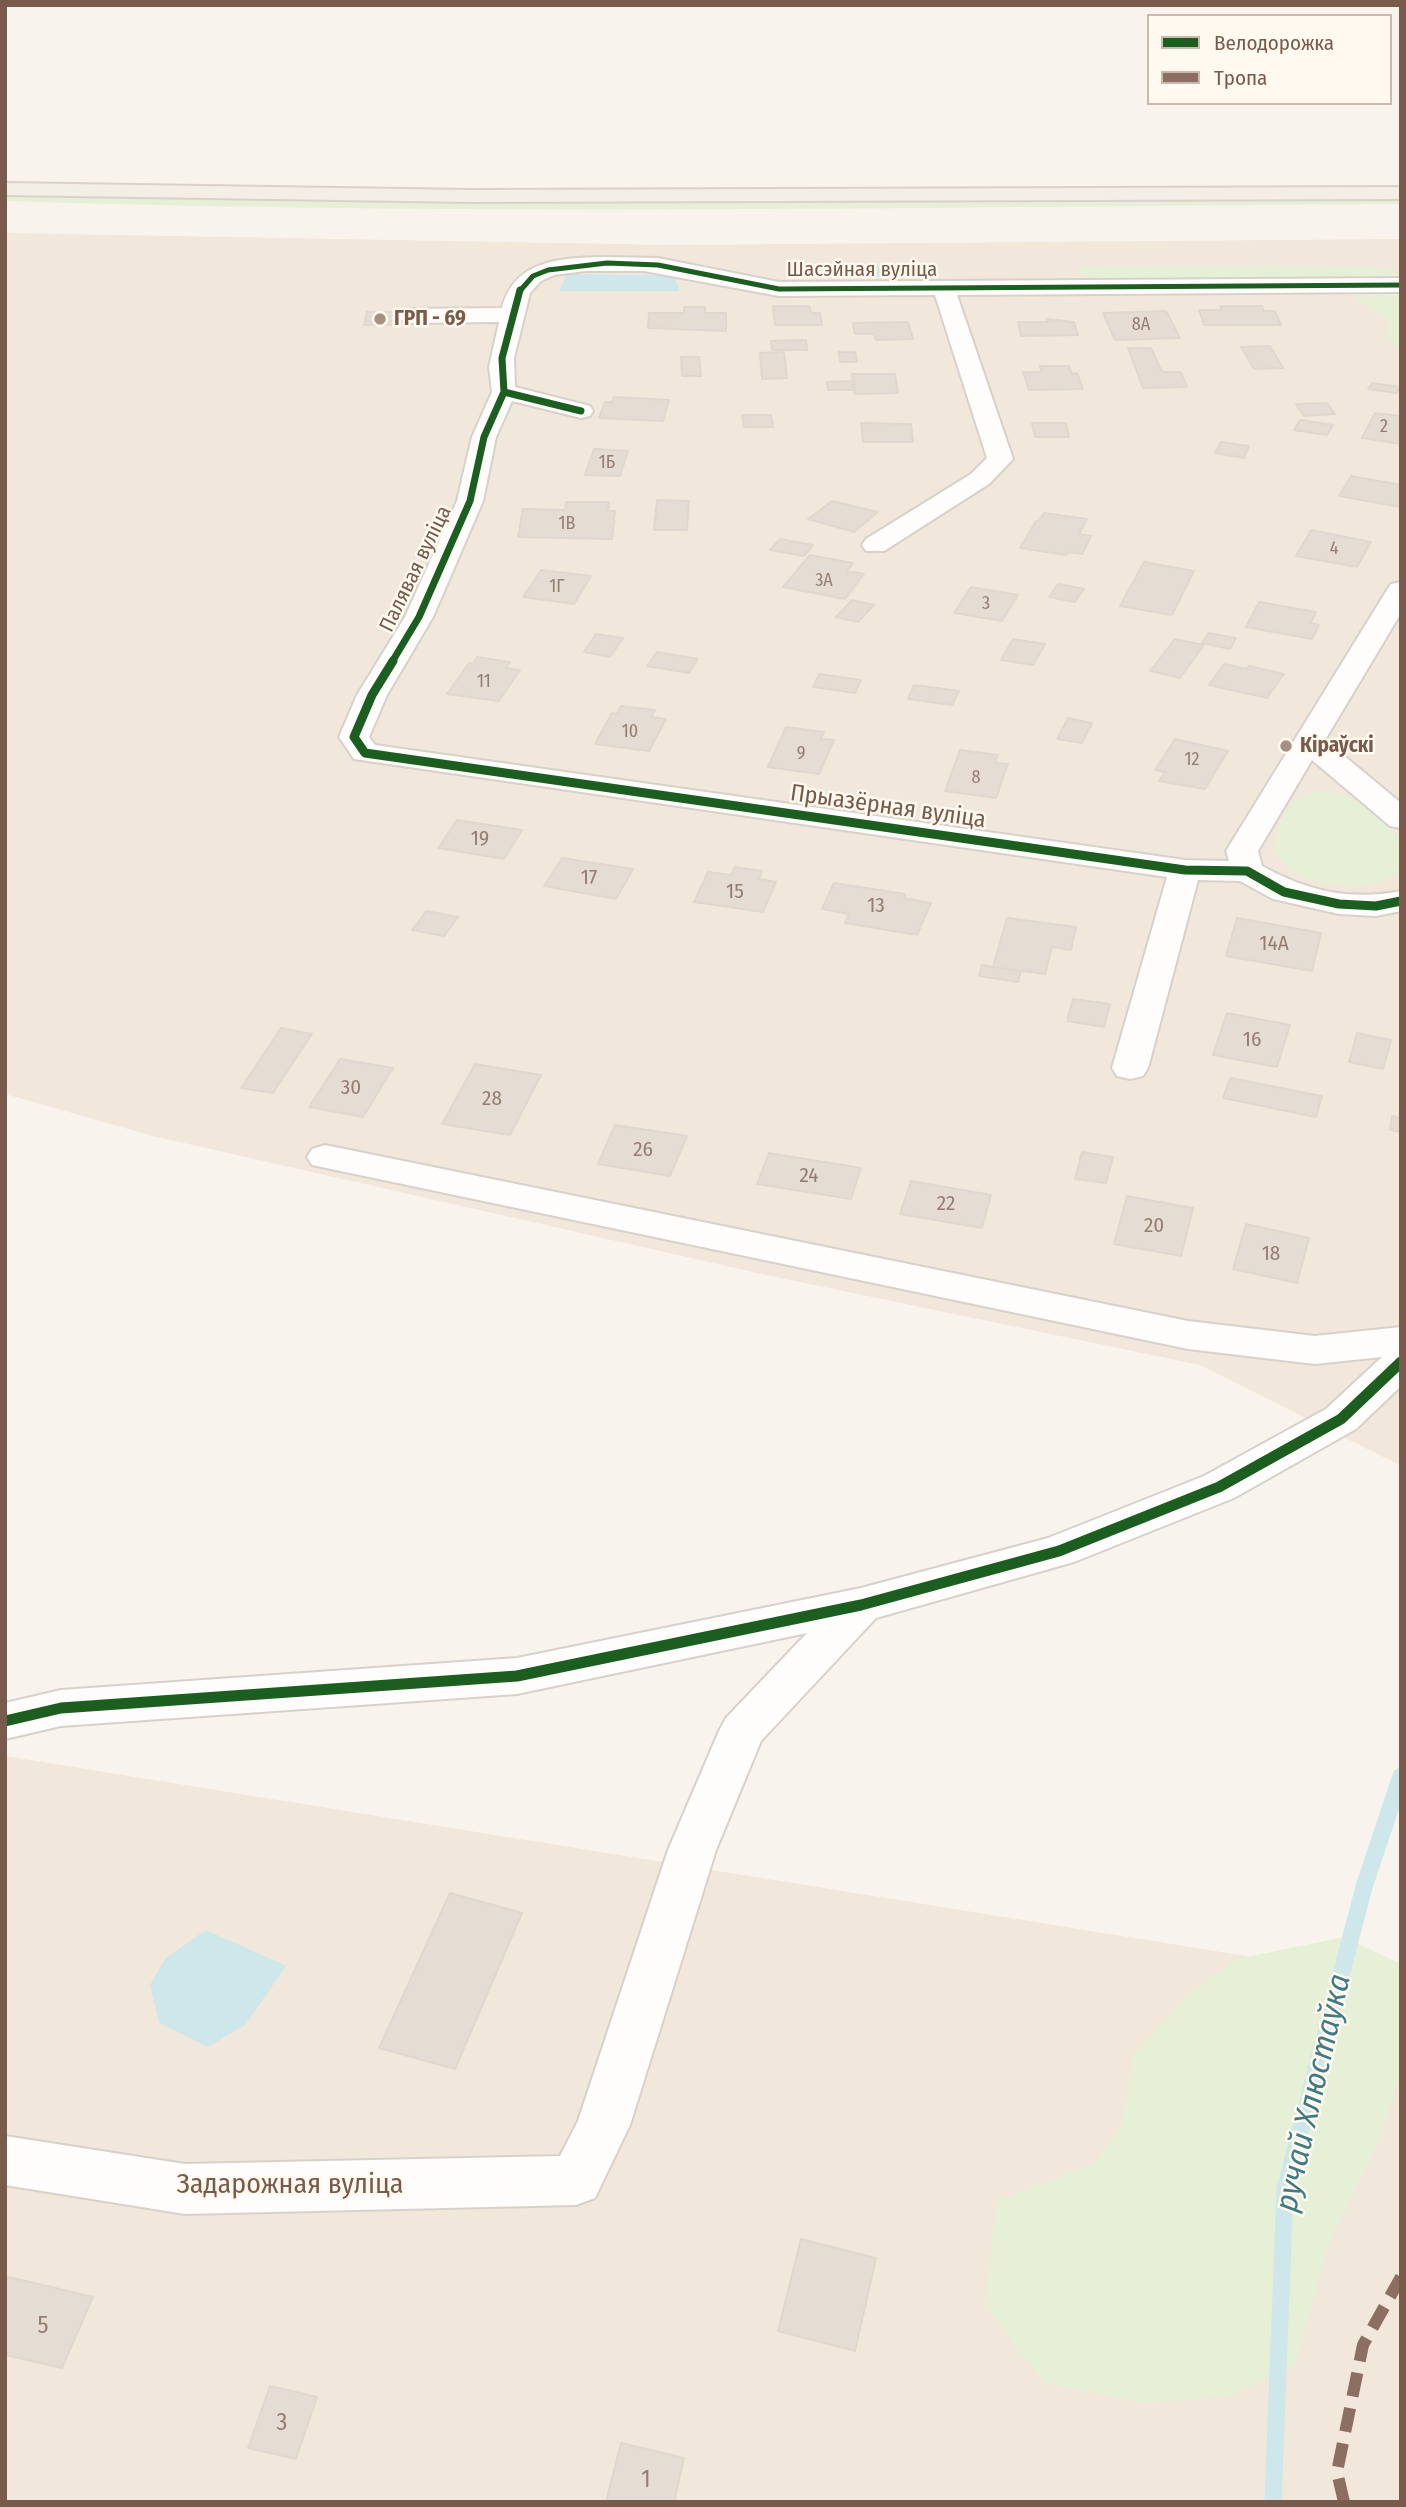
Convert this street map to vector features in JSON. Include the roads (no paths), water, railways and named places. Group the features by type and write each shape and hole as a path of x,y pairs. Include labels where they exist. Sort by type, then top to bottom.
{"main road":[{"path":"5,188 460,196 1401,192"},
{"path":"5,205 338,212 1401,208"}],"street":[{"name":"Шасэйная вуліца","path":"504,392 499,374 523,284 540,271 570,265 655,265 702,273 746,286 779,289 1401,285"},
{"path":"874,545 980,479 1000,459 944,289"},
{"path":"406,316 513,315"},
{"path":"504,392 581,411"},
{"name":"Палявая вуліца","path":"365,753 354,737 372,695 419,617 470,501 484,437 497,401 504,392"},
{"path":"1247,871 1242,851 1401,590"},
{"path":"1309,742 1401,819"},
{"name":"Прыазёрная вуліца","path":"365,753 1185,870 1247,871 1284,892 1339,904 1376,906 1401,901"},
{"path":"1130,1068 1185,870"},
{"path":"325,1157 1188,1335 1315,1350 1401,1341"},
{"path":"5,1721 61,1708 517,1676 861,1605 1059,1551 1219,1487 1342,1419 1401,1362"},
{"name":"Задарожная вуліца","path":"5,2160 186,2189 576,2180 603,2125 692,1850 742,1731 861,1605"}],"water":[{"path":"858,266 909,266 912,277 862,277"},
{"path":"567,274 675,276 679,291 559,291"},
{"path":"206,1930 286,1966 245,2025 208,2047 159,2023 150,1985 165,1959"}],"waterway":[{"name":"ручай Хлюстаўка","path":"1273,2502 1285,2189 1364,1887 1401,1776"}],"place":[{"name":"ГРП - 69","path":"380,319"},
{"name":"Кіраўскі","path":"1286,746"}]}
